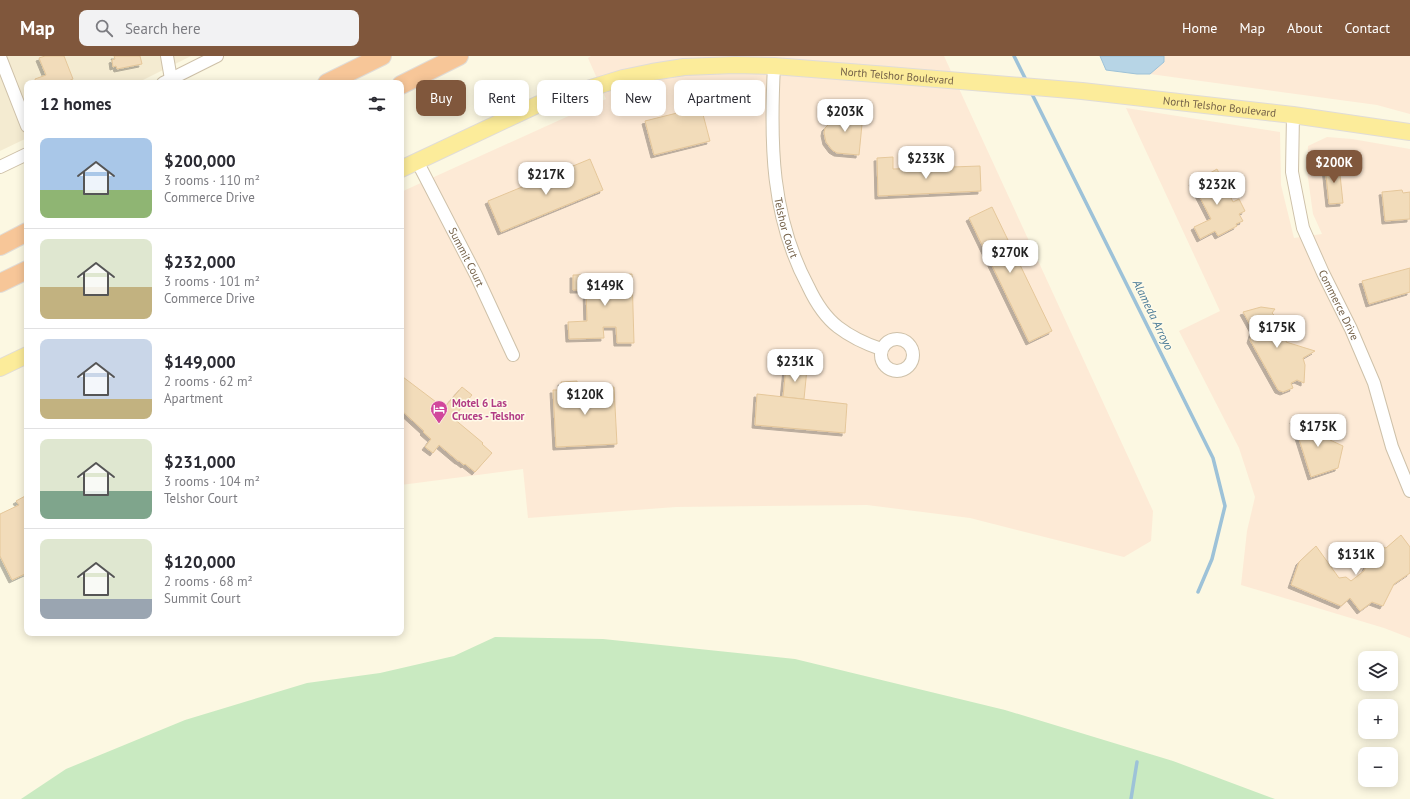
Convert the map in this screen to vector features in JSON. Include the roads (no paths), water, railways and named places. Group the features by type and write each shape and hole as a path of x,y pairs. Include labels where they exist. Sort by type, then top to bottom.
{"highway":[{"path":"333,80 382,56"},
{"path":"404,84 459,56"},
{"path":"0,246 24,234"},
{"path":"0,283 24,271"}],"main road":[{"name":"North Telshor Boulevard","path":"404,168 539,104 623,78 652,72 684,67 735,65 774,66 922,77 1155,99 1293,115 1410,132"},
{"path":"0,368 24,356"}],"street":[{"path":"167,56 167,80"},
{"path":"169,80 217,56"},
{"path":"0,57 24,118"},
{"name":"Telshor Court","path":"774,66 771,116 773,158 778,198 786,235 797,266 817,303 838,327 866,344 882,349"},
{"name":"Commerce Drive","path":"1293,115 1292,172 1303,228 1351,329 1374,383 1392,447 1410,491"},
{"path":"0,167 24,155"},
{"name":"Summit Court","path":"417,161 476,275 513,355"}],"water":[{"path":"1100,56 1164,56 1164,62 1150,74 1137,74 1106,70"}],"waterway":[{"name":"Alameda Arroyo","path":"1014,56 1027,82"},
{"name":"Alameda Arroyo","path":"1031,92 1213,458 1225,506 1212,559 1198,592"},
{"name":"Alameda Arroyo","path":"1131,799 1137,762"}],"place":[{"name":"Motel 6 Las Cruces - Telshor","path":"439,424"}]}
